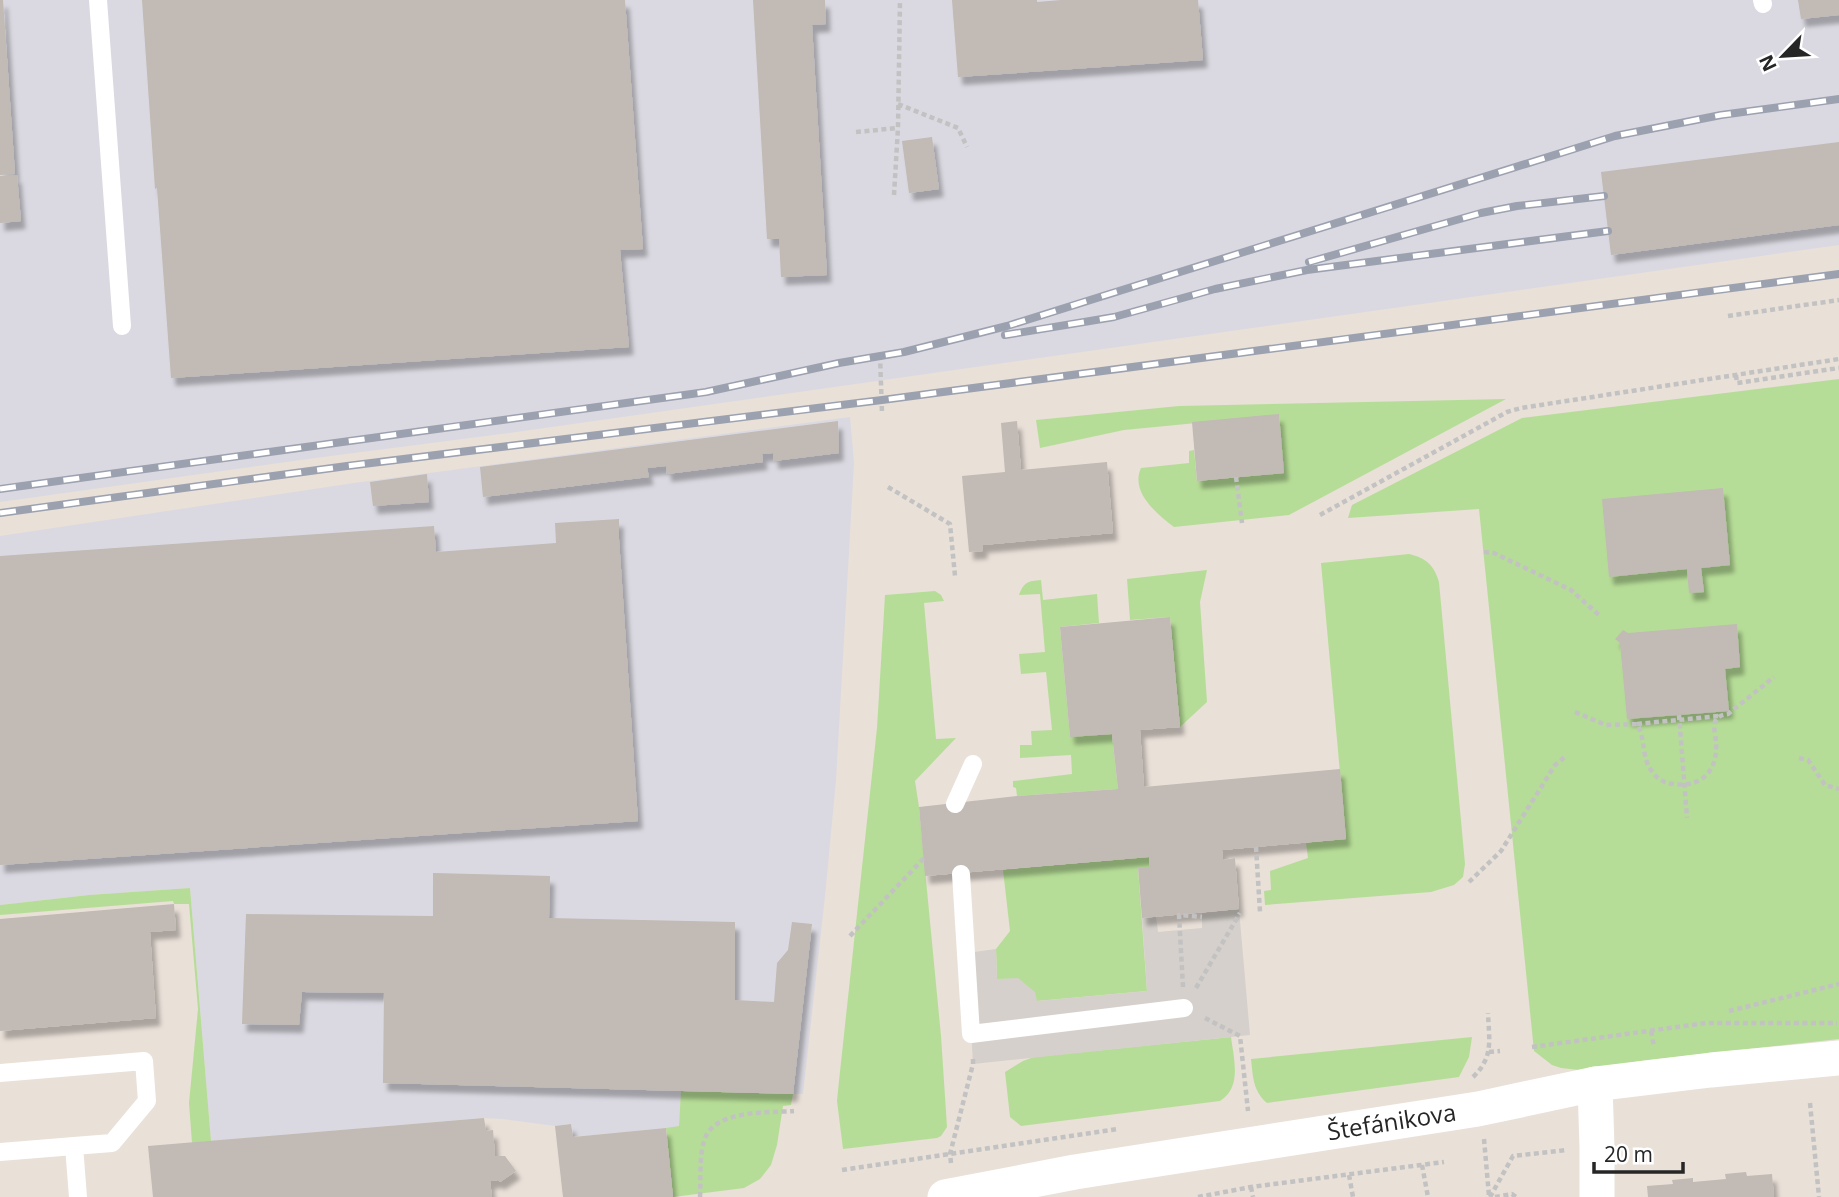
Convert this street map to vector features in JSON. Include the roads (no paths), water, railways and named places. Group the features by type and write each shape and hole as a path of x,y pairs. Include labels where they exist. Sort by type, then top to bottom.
{"street":[{"name":"Štefánikova","path":"948,1184 1075,1172 1478,1109 1595,1084 1839,1058"},
{"path":"1595,1084 1597,1197"}],"lane":[{"path":"98,0 122,326"},
{"path":"955,804 973,764"},
{"path":"961,874 971,1034 1184,1008"},
{"path":"0,1073 144,1061 147,1101 112,1143 0,1152"},
{"path":"74,1146 78,1197"}],"railway":[{"path":"0,489 706,392 904,352 1007,326 1615,136 1721,115 1839,99"},
{"path":"1309,262 1481,213 1604,196"},
{"path":"1005,335 1114,317 1215,289 1307,270 1608,231"},
{"path":"0,513 1839,274"}]}
